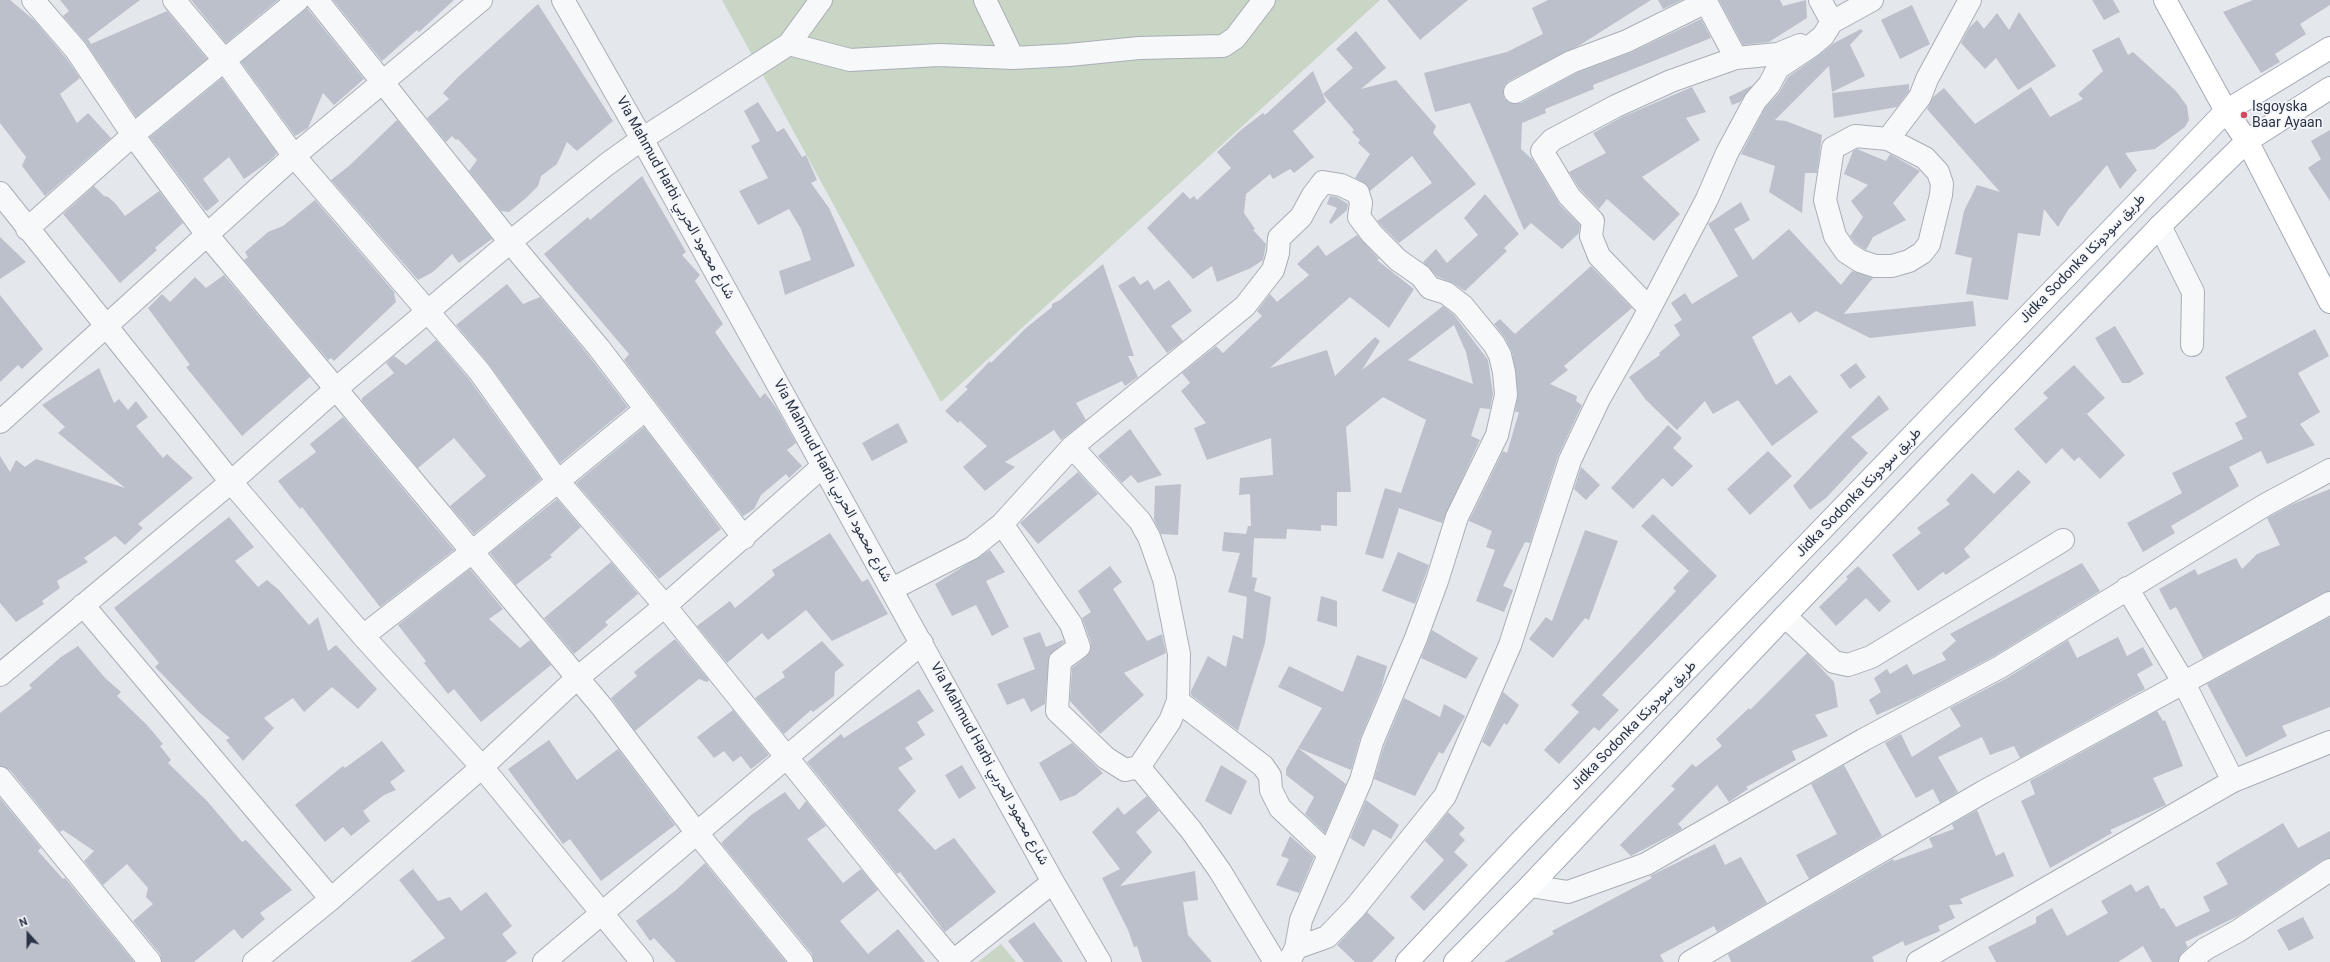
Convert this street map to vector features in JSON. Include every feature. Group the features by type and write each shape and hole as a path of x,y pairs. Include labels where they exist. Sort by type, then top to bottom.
{"main road":[{"path":"2165,0 2226,111 2247,140 2330,302"},
{"name":"Jidka Sodonka طريق سودونكا","path":"1407,962 2226,111 2330,48"},
{"path":"1455,962 1530,886 1785,616 2160,226 2247,140 2330,88"},
{"path":"1611,750 1636,773"}],"street":[{"path":"33,0 76,50 133,134 208,236 337,388 576,679 602,707 696,832 802,962"},
{"path":"174,0 225,61 294,156 479,371 557,480 665,606 952,961 1053,882"},
{"path":"27,229 133,134 225,61 298,0"},
{"path":"317,0 510,242 599,348 744,538"},
{"path":"1,420 105,325 208,236 294,156 481,0"},
{"name":"Via Mahmud Harbi شارع محمود الحربي","path":"563,0 642,138 1053,882 1100,962"},
{"path":"0,675 231,482 337,388 428,313 510,242 642,138 789,44 821,0"},
{"path":"985,0 1013,58"},
{"path":"789,44 850,60 939,55 1013,58 1139,48 1223,46 1235,38 1264,0"},
{"path":"1820,0 1827,29"},
{"path":"1650,308 1599,256 1592,236 1593,221 1569,196 1542,151 1552,140 1616,106 1671,81 1736,58 1778,54 1827,29 1872,0"},
{"path":"1888,139 1920,97 1927,79 1970,0"},
{"path":"1515,92 1571,62 1627,41 1705,1 1736,58"},
{"path":"1292,955 1327,937 1355,908 1445,796 1510,645 1570,460 1598,399 1650,308 1707,199 1727,153 1755,101 1769,85 1778,68 1811,46 1827,29"},
{"path":"1855,136 1888,139 1925,158 1938,172 1942,184 1941,195 1929,244 1922,253 1909,261 1892,266 1875,266 1860,261 1846,252 1835,236 1825,200 1834,148 1855,136"},
{"path":"892,589 972,548 1002,524 1072,447 1245,306 1273,270 1278,253 1279,238 1301,217 1313,195 1324,182 1341,185 1358,193 1361,203 1359,217 1372,234 1398,260 1421,276 1430,288 1446,293 1463,306 1494,344 1500,356 1506,387 1497,435 1457,517 1437,581 1416,638 1372,742 1361,780 1328,853 1301,920 1292,955"},
{"path":"0,193 27,229 231,482 363,636 482,767 642,962"},
{"path":"2160,226 2193,292 2192,345"},
{"path":"363,636 472,552 557,480 646,409"},
{"path":"1002,524 1071,624 1078,647 1060,661 1057,711 1106,758 1125,770 1138,766 1170,721 1178,701 1179,654 1164,579 1150,537 1140,521 1072,447"},
{"path":"254,962 331,899 482,767 576,679 665,606 744,538 823,466"},
{"path":"1530,886 1568,892 1646,864 1863,740 2000,666 2265,505 2330,470"},
{"path":"1785,616 1834,662 1848,665 1872,657 2063,540"},
{"path":"2127,588 2184,683 2233,781"},
{"path":"1690,962 1983,792 2330,604"},
{"path":"83,605 331,899"},
{"path":"544,962 603,914 696,832 922,643"},
{"path":"1178,701 1263,766 1270,776 1271,790 1280,808 1328,853"},
{"path":"1918,962 2233,781 2330,742"},
{"path":"1138,766 1192,830 1216,865 1275,962"},
{"path":"0,778 150,962"},
{"path":"2190,962 2205,949 2238,931 2330,870"}],"green space":[{"path":"722,0 1380,0 941,402"},
{"path":"1001,944 1016,962 978,962"}],"building":[{"path":"0,0 10,0 35,21 66,58 80,78 60,94 77,123 88,113 111,138 45,196 22,166 26,157 0,123"},
{"path":"60,0 140,0 88,39 91,44 167,11 207,59 136,117 86,43 63,16 69,11"},
{"path":"191,0 278,0 226,43"},
{"path":"333,0 454,0 419,32 417,30 382,61"},
{"path":"1387,0 1468,0 1420,40"},
{"path":"1548,0 1651,0 1580,45 1509,81 1504,86 1503,92 1504,98 1509,103 1521,103 1576,73 1632,52 1701,19 1711,38 1593,85 1594,89 1545,109 1546,113 1522,123 1521,149 1533,160 1560,205 1580,225 1579,233 1562,249 1531,223 1524,230 1470,103 1435,112 1424,73 1507,52 1543,34 1532,8"},
{"path":"1658,0 1682,0 1663,9"},
{"path":"1719,0 1780,0 1783,6 1806,0 1807,18 1769,42 1743,45"},
{"path":"2092,0 2113,0 2120,12 2104,20"},
{"path":"2253,0 2330,0 2330,5 2300,24 2306,34 2275,54 2280,62 2261,73 2223,12"},
{"path":"538,4 613,121 577,151 567,142 557,164 541,176 538,186 509,212 501,211 469,171 477,160 458,139 456,140 452,136 446,142 427,118 449,99 443,93 457,78"},
{"path":"1912,5 1930,44 1900,59 1881,20"},
{"path":"307,8 364,79 334,105 323,93 308,128 295,136 241,62"},
{"path":"2019,12 2056,66 2018,90 1996,58 1985,69 1961,43 1969,28 1977,20 1984,29 1997,13 2009,30"},
{"path":"1861,29 1863,31 1850,45 1865,76 1832,92 1829,66 1775,120 1786,121 1822,135 1817,173 1805,173 1802,213 1769,192 1775,166 1741,154 1765,108 1779,93 1788,77 1834,43"},
{"path":"1356,31 1386,68 1361,89 1396,80 1436,126 1433,133 1476,184 1399,243 1377,221 1432,183 1412,156 1370,191 1367,185 1355,178 1370,154 1358,143 1360,140 1352,132 1354,130 1323,94 1353,68 1336,49"},
{"path":"2119,37 2128,55 2133,52 2176,91 2187,106 2189,120 2185,127 2155,149 2125,153 2137,170 2120,189 2107,165 2068,210 2058,227 2044,209 2040,236 2018,233 2008,300 1966,294 1972,258 1955,254 1964,211 1977,185 2000,192 1927,109 1933,97 1944,88 1975,124 2031,87 2050,117 2083,99 2078,94 2103,71 2092,50"},
{"path":"1313,71 1326,102 1293,131 1314,157 1294,173 1290,169 1273,179 1270,174 1246,194 1244,213 1255,229 1253,230 1266,244 1263,260 1251,268 1217,282 1212,266 1193,279 1147,228 1183,192 1190,199 1194,196 1197,200 1231,168 1217,152 1241,130 1263,113 1265,115"},
{"path":"222,78 277,153 271,160 244,179 229,157 203,179 219,201 207,211 150,137"},
{"path":"1909,84 1909,91 1897,107 1834,118 1832,93"},
{"path":"1753,85 1740,102 1732,105 1729,97"},
{"path":"1692,87 1706,112 1686,118 1700,140 1642,177 1680,214 1654,241 1607,199 1599,209 1579,188 1569,172 1606,153 1593,133 1622,117"},
{"path":"758,102 777,132 784,128 802,157 806,155 817,180 811,183 829,208 855,266 785,295 779,271 811,260 801,229 789,209 758,225 739,191 768,178 751,146 760,141 744,111"},
{"path":"397,120 492,239 459,263 452,254 433,272 418,280 331,180 349,166"},
{"path":"2330,130 2330,201 2308,168 2321,159 2311,141"},
{"path":"1857,149 1886,161 1890,154 1920,171 1893,203 1906,220 1873,237 1866,250 1855,243 1850,236 1863,217 1851,201 1868,185 1844,174 1853,151"},
{"path":"642,176 686,252 682,255 700,275 695,281 723,324 715,332 760,398 765,393 777,409 796,443 787,450 802,466 789,478 786,474 761,495 754,509 743,516 624,360 629,354 544,254 588,217 590,220"},
{"path":"94,186 104,196 108,197 115,203 125,216 159,191 183,223 155,248 157,250 120,283 63,214"},
{"path":"1485,194 1519,234 1504,248 1507,251 1465,291 1453,283 1438,277 1423,262 1436,249 1447,263 1478,235 1464,218"},
{"path":"1330,196 1337,197 1348,204 1347,210 1331,224 1329,222 1337,208 1327,204"},
{"path":"315,200 395,293 396,302 334,361 331,358 328,360 244,260 248,257 245,252 268,232 283,226"},
{"path":"1741,202 1750,220 1734,229 1753,260 1789,229 1841,285 1852,271 1873,278 1844,314 1973,301 1976,326 1870,338 1816,311 1799,323 1791,312 1752,337 1776,385 1790,375 1818,412 1772,446 1738,400 1713,414 1705,401 1677,430 1646,400 1629,377 1660,355 1659,353 1680,335 1674,325 1682,320 1671,303 1685,293 1692,304 1738,276 1708,224"},
{"path":"1357,235 1379,259 1377,260 1414,289 1389,328 1350,297 1270,368 1327,350 1335,376 1375,337 1380,341 1362,370 1443,306 1454,315 1488,360 1493,394 1490,409 1480,408 1471,436 1480,440 1442,523 1399,508 1383,559 1365,554 1385,488 1401,493 1426,420 1383,397 1346,427 1351,492 1337,492 1337,526 1321,525 1321,531 1287,529 1286,539 1254,538 1252,577 1257,578 1254,591 1271,597 1265,643 1238,731 1191,695 1191,691 1208,656 1226,667 1233,635 1243,639 1247,597 1228,592 1240,553 1222,551 1224,532 1246,534 1248,526 1251,526 1250,494 1239,495 1240,478 1273,475 1271,438 1207,460 1194,428 1206,423 1181,391 1190,383 1182,373 1216,346 1223,353 1262,316 1257,311 1270,294 1277,302 1309,275 1297,264 1318,245 1326,256","holes":["1454,325 1466,352 1473,384 1408,360"]},
{"path":"0,237 26,262 0,279"},
{"path":"1103,264 1134,356 1128,356 1138,377 1125,386 1122,381 1076,403 1086,420 1061,440 1054,430 1005,462 1015,467 985,491 963,467 987,446 960,421 958,423 945,411 968,389 965,387 990,361 991,363 1026,328 1052,307 1052,304 1060,300"},
{"path":"1591,266 1632,308 1564,366 1568,370 1550,384 1577,396 1576,401 1582,405 1558,456 1530,543 1525,542 1503,586 1513,590 1504,612 1476,601 1495,550 1486,547 1492,531 1469,521 1503,451 1507,453 1519,412 1515,412 1518,394 1512,352 1505,338 1494,324 1500,319 1515,334"},
{"path":"224,275 310,377 242,436 186,367 190,365 148,308 162,294 170,302 195,277 206,288"},
{"path":"1134,276 1140,285 1148,280 1154,290 1169,280 1192,311 1171,326 1183,341 1167,353 1118,286"},
{"path":"507,284 523,304 540,297 589,356 628,407 560,463 489,364 456,325"},
{"path":"0,295 43,349 22,369 18,365 0,382"},
{"path":"2115,326 2144,374 2129,383 2122,383 2095,338"},
{"path":"2315,329 2329,356 2298,373 2320,412 2300,424 2315,445 2267,464 2261,451 2229,467 2239,486 2171,526 2175,533 2143,552 2127,523 2182,493 2172,473 2243,439 2235,423 2247,417 2225,377"},
{"path":"436,340 469,379 541,479 474,534 450,506 486,476 454,438 418,468 362,401 362,398 394,373 386,363 394,356 406,365"},
{"path":"1856,363 1866,377 1850,389 1840,375"},
{"path":"2074,365 2105,398 2087,414 2125,455 2100,479 2079,457 2074,461 2062,448 2046,464 2014,429 2048,398 2043,393"},
{"path":"99,368 114,403 119,399 128,410 136,401 148,417 136,426 163,458 167,454 193,478 138,524 143,528 125,545 115,536 84,558 88,562 57,581 60,588 42,601 44,604 16,622 0,603 0,456 10,472 16,460 25,467 36,459 125,488 58,433 65,427 42,405"},
{"path":"1879,395 1889,409 1851,437 1868,453 1826,498 1810,510 1793,486"},
{"path":"343,417 454,550 380,607 302,507 300,509 278,481 316,452 310,444"},
{"path":"898,423 908,442 872,461 862,443"},
{"path":"1668,425 1682,438 1673,448 1693,466 1672,487 1663,478 1633,509 1611,488"},
{"path":"644,427 721,529 659,579 576,483"},
{"path":"1130,429 1162,475 1138,483 1131,475 1122,483 1098,456"},
{"path":"1768,451 1792,476 1750,515 1727,489"},
{"path":"1581,467 1600,485 1586,500 1574,489"},
{"path":"2018,470 2031,482 1964,549 1970,557 1946,575 1943,572 1918,591 1892,555 1921,533 1917,528 1950,504 1946,500 1972,473 1994,494"},
{"path":"1078,472 1098,494 1038,544 1020,523"},
{"path":"1181,484 1178,535 1161,534 1154,520 1155,486"},
{"path":"2330,489 2330,591 2203,658 2176,607 2170,610 2159,589 2195,569 2198,575 2236,558 2242,569 2257,554 2280,545 2267,518 2293,504"},
{"path":"557,499 581,527 550,555 552,557 516,585 490,553"},
{"path":"1653,514 1717,576 1602,695 1619,710 1599,731 1594,727 1559,764 1544,750 1579,712 1571,705 1676,591 1673,588 1689,571 1641,526"},
{"path":"229,517 254,547 235,561 258,587 267,580 279,590 309,625 318,617 328,651 336,645 377,689 358,709 332,687 304,712 293,698 264,718 274,728 243,761 226,740 230,738 200,713 155,667 159,663 114,608"},
{"path":"1585,530 1618,541 1589,620 1585,618 1553,658 1529,639 1546,617 1552,621"},
{"path":"830,533 862,582 868,579 888,614 832,641 806,610 768,640 762,633 727,663 697,626 730,601 735,608 775,575 772,570"},
{"path":"990,550 1005,572 986,581 1009,627 992,636 976,605 952,616 935,584"},
{"path":"1398,552 1429,565 1415,604 1382,591"},
{"path":"611,562 638,594 605,622 608,625 574,654 544,618"},
{"path":"2082,563 2100,591 1994,656 1915,698 1877,715 1869,700 1881,692 1874,678 1887,669 1890,674 1907,664 1913,675 1946,660 1942,653 1956,641 1950,634"},
{"path":"1110,566 1122,582 1113,589 1147,641 1162,634 1166,653 1124,673 1144,695 1100,734 1070,701 1072,668 1086,657 1091,650 1091,643 1082,618 1091,612 1078,591"},
{"path":"1858,566 1891,601 1879,612 1866,598 1836,626 1819,607 1848,579 1846,577"},
{"path":"470,569 503,609 489,619 520,648 530,640 551,665 481,722 454,689 448,694 424,663 426,661 398,625"},
{"path":"1321,596 1337,601 1337,627 1317,621"},
{"path":"2330,617 2330,707 2282,726 2287,736 2246,757 2207,684"},
{"path":"1432,630 1478,658 1466,679 1421,658"},
{"path":"1040,632 1046,647 1063,640 1064,642 1049,655 1045,704 1031,712 1024,698 1007,705 997,684 1035,669 1023,638"},
{"path":"2118,637 2127,656 2143,647 2153,665 2137,674 2145,689 2020,758 2014,746 1990,755 1982,737 1938,757 1958,792 1940,803 1933,789 1916,798 1885,743 1901,734 1912,757 1961,726 1950,708 2007,678 2068,640 2077,658"},
{"path":"675,639 709,680 707,682 699,679 635,731 611,698 637,676 634,672"},
{"path":"822,641 844,665 835,672 834,696 813,712 811,710 784,734 755,698 785,677 782,672"},
{"path":"78,646 105,678 121,692 117,696 147,725 163,744 160,746 171,760 168,763 207,801 242,842 246,840 292,890 260,913 265,919 242,939 234,929 194,962 162,962 160,954 133,921 153,904 146,897 148,888 127,864 103,885 84,861 94,851 63,830 60,832 10,770 0,766 0,713 32,688 29,685 61,657"},
{"path":"1807,653 1834,682 1838,707 1815,715 1828,736 1792,751 1796,760 1746,787 1748,789 1729,802 1717,785 1678,824 1682,828 1681,830 1631,856 1620,845 1675,789 1671,786 1692,764 1696,767 1722,746 1716,739 1749,708 1750,710"},
{"path":"1357,655 1387,666 1382,686 1360,739 1351,770 1298,748 1322,708 1278,687 1289,666 1343,692"},
{"path":"919,689 934,711 917,722 925,735 905,748 913,759 898,768 916,791 898,810 935,850 954,838 996,892 945,932 900,872 897,874 807,762 841,734 844,738"},
{"path":"1503,692 1519,705 1507,725 1504,723 1490,747 1482,742"},
{"path":"1404,698 1440,717 1444,704 1465,716 1443,754 1439,752 1415,796 1374,779 1384,746"},
{"path":"733,710 769,755 751,769 741,756 733,762 724,751 714,758 697,737"},
{"path":"2157,711 2163,721 2165,720 2183,766 2153,778 2166,805 2110,830 2112,833 2050,868 2021,801 2035,794 2030,781"},
{"path":"549,740 577,780 618,749 675,825 601,881 570,839 563,844 508,769"},
{"path":"382,741 405,771 390,782 396,790 384,795 363,811 370,821 351,836 343,827 325,842 295,805 343,766 345,768"},
{"path":"1072,743 1103,773 1076,795 1060,801 1039,763"},
{"path":"1298,748 1346,784 1325,833 1305,814 1314,797 1286,775 1286,769"},
{"path":"962,765 976,788 959,799 945,775"},
{"path":"1221,765 1247,781 1231,815 1205,801"},
{"path":"1844,765 1882,836 1809,879 1796,855 1837,834 1811,784"},
{"path":"785,792 799,810 806,801 826,826 807,839 843,883 861,869 878,890 840,921 868,954 898,929 925,962 814,962 812,954 721,843 751,815"},
{"path":"1147,796 1159,811 1136,832 1152,852 1120,886 1195,871 1198,900 1183,902 1188,935 1212,962 1142,962 1137,946 1134,947 1128,930 1102,878 1120,869 1092,832 1118,807 1124,815"},
{"path":"0,798 41,848 38,851 63,879 65,878 134,962 0,962"},
{"path":"1366,800 1399,825 1391,839 1373,829 1364,847 1350,838"},
{"path":"1977,810 1996,856 2004,852 2014,876 1960,899 1963,904 1949,905 1955,918 1938,926 1940,931 1905,946 1903,941 1872,957 1874,962 1731,962 1728,954 1893,859 1894,861 1933,847 1929,838 1954,829 1952,824"},
{"path":"1448,812 1465,828 1459,834 1465,840 1454,852 1468,865 1424,911 1410,897 1444,860 1425,841"},
{"path":"2283,823 2298,848 2330,831 2330,858 2323,860 2238,916 2185,942 2188,947 2182,953 2178,962 2152,962 2143,946 2118,962 1996,962 1988,947 2036,923 2036,917 2052,908 2067,936 2108,913 2101,901 2131,884 2136,892 2148,885 2161,909 2164,908 2176,927 2210,911 2203,897 2228,884 2216,863"},
{"path":"1290,836 1314,857 1299,893 1276,885 1289,859 1281,856"},
{"path":"1715,844 1725,865 1741,857 1767,903 1717,932 1714,926 1660,955 1664,962 1504,962 1554,934 1552,931 1652,878 1650,876"},
{"path":"705,863 786,962 676,962 654,938 650,941 636,921 676,890"},
{"path":"413,869 438,901 450,897 461,911 486,892 512,926 502,934 517,953 505,962 410,962 445,938 399,880"},
{"path":"1367,912 1395,938 1372,962 1355,962 1337,945"},
{"path":"2303,917 2314,938 2289,951 2277,930"},
{"path":"1034,922 1063,962 1024,962 1008,941"}],"place":[{"name":"Isgoyska Baar Ayaan","path":"2244,115"}]}
